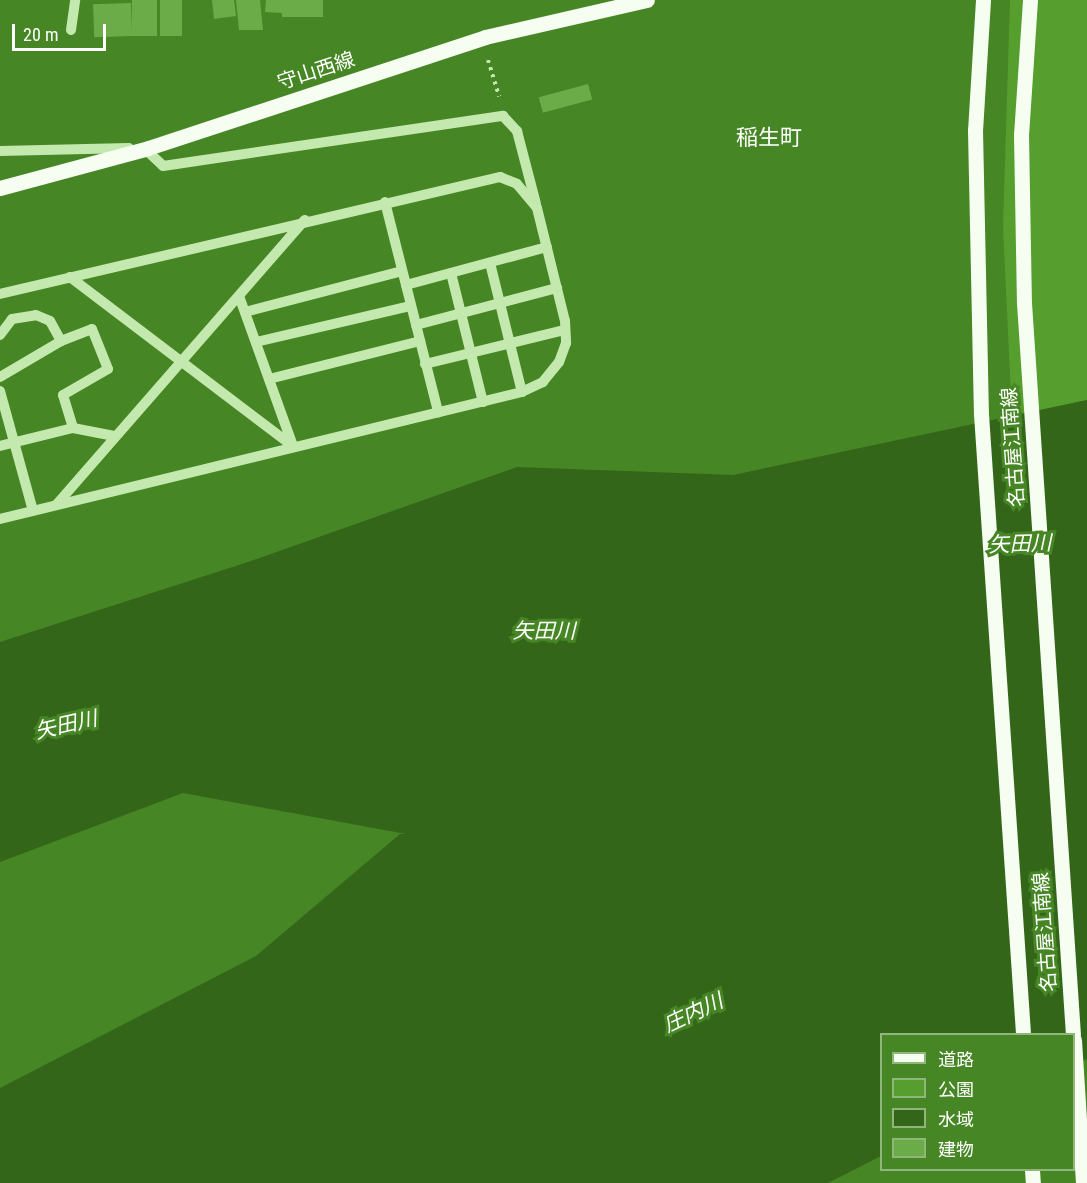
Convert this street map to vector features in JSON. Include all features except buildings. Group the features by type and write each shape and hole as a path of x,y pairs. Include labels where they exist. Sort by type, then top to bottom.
{"main road":[{"name":"守山西線","path":"0,188 148,148 485,37 608,4 647,0"},
{"name":"名古屋江南線","path":"983,0 975,130 981,414 1023,1033"},
{"name":"名古屋江南線","path":"1030,0 1021,134 1024,303 1073,1033"},
{"path":"1075,1056 1083,1183"}],"street":[{"path":"71,30 75,0"},
{"path":"0,151 148,148 163,166 503,116 517,131 566,330 566,343 560,362 543,382 522,392 0,519"},
{"path":"0,294 385,201 500,177 518,184 537,208"},
{"path":"385,201 438,412"},
{"path":"57,505 114,436 305,220"},
{"path":"405,285 547,247"},
{"path":"490,263 522,392"},
{"path":"245,312 402,271"},
{"path":"451,273 483,402"},
{"path":"70,277 293,446"},
{"path":"416,325 557,288"},
{"path":"240,296 293,446"},
{"path":"256,342 411,306"},
{"path":"0,335 12,319 36,315 50,321 61,341"},
{"path":"0,376 61,341 92,329 108,369 63,395 73,428"},
{"path":"425,364 566,330"},
{"path":"269,379 420,341"},
{"path":"0,391 33,511"},
{"path":"0,446 73,428 114,436"}],"path":[{"path":"487,56 502,105"}],"green space":[{"path":"1010,0 1087,0 1087,400 1012,416 1003,227"}],"water":[{"path":"1087,400 1087,1059 1075,1065 1075,1033 880,1033 880,1157 828,1183 0,1183 0,1088 256,956 400,834 406,834 183,793 0,862 0,642 248,562 517,467 733,475"}],"district":[{"name":"稲生町","path":"769,138"}],"water label":[{"name":"矢田川","path":"1020,544"},
{"name":"矢田川","path":"544,631"},
{"name":"矢田川","path":"66,725"},
{"name":"庄内川","path":"693,1013"}]}
